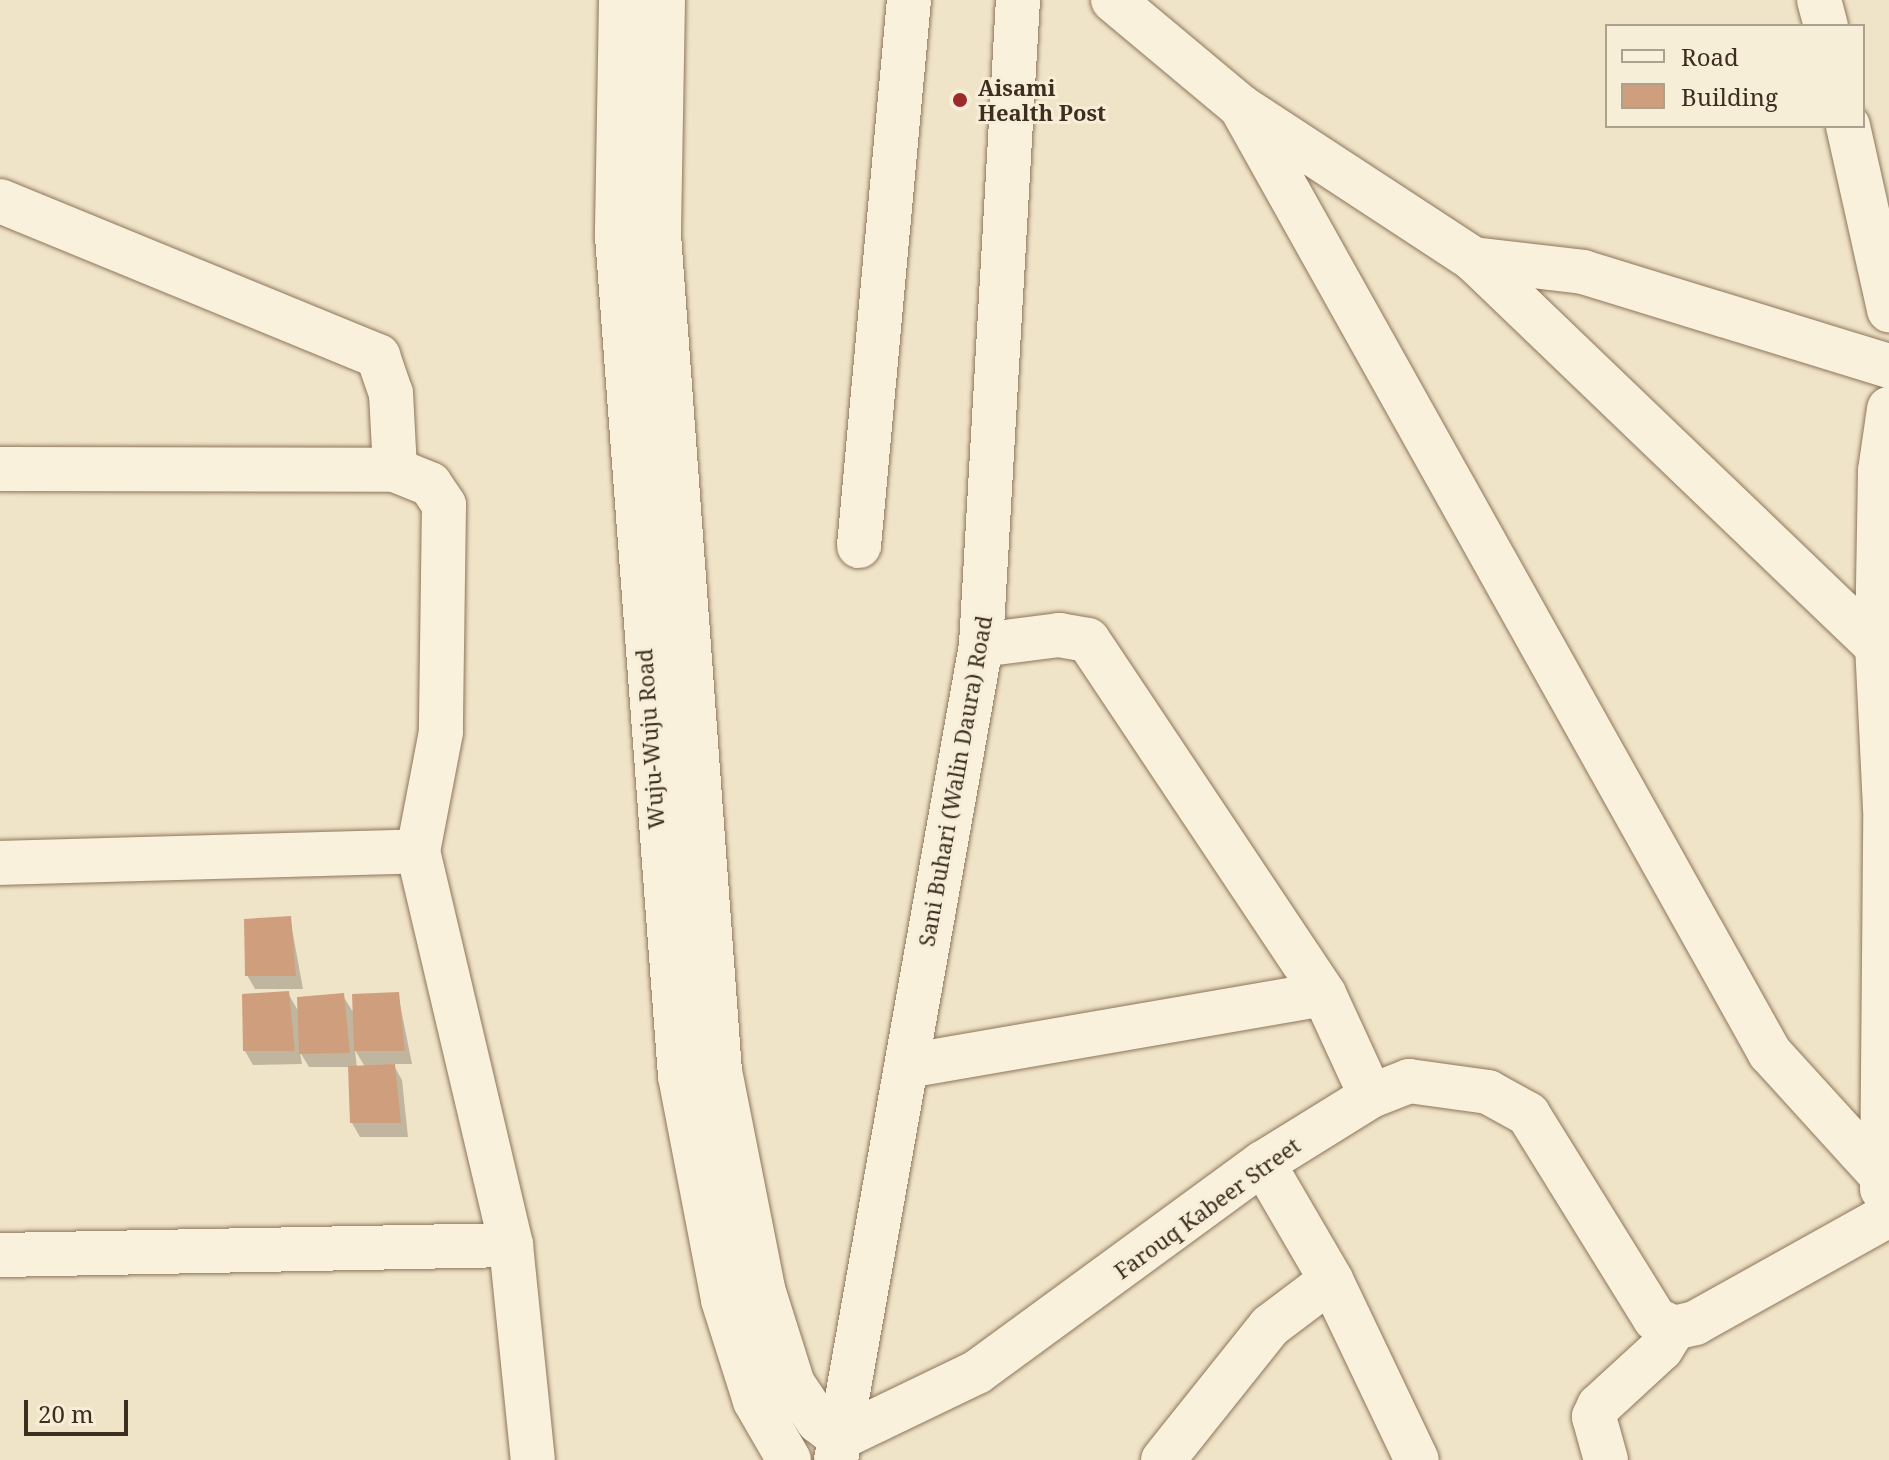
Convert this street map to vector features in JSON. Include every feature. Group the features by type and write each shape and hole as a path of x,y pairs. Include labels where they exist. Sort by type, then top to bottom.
{"street":[{"name":"Wuju-Wuju Road","path":"621,0 619,267 680,1076 723,1300 755,1401 789,1460"},
{"name":"Wuju-Wuju Road","path":"663,0 660,251 720,1071 760,1275 793,1384 838,1449"},
{"path":"859,546 909,0"},
{"name":"Sani Buhari (Walin Daura) Road","path":"838,1449 981,645 1018,0"},
{"path":"1113,0 1241,107 1473,259 1883,651"},
{"path":"1819,0 1825,24"},
{"path":"1241,107 1770,1053 1880,1174"},
{"path":"1848,128 1889,310"},
{"path":"0,201 378,356 391,393 395,470"},
{"path":"1473,259 1583,272 1889,366"},
{"path":"1606,1460 1594,1417 1599,1406 1661,1349 1674,1328 1695,1323 1888,1223 1880,1174 1885,808 1880,471 1889,409"},
{"path":"0,469 395,470 430,484 444,505 441,732 418,851 511,1245 526,1333 533,1460"},
{"path":"981,645 1059,635 1088,640 1324,994 1371,1096"},
{"path":"0,863 418,851"},
{"path":"907,1066 1324,994"},
{"name":"Farouq Kabeer Street","path":"838,1449 977,1372 1042,1330 1263,1163 1371,1096 1409,1081 1445,1082 1488,1092 1528,1114 1655,1319 1674,1328"},
{"path":"1263,1163 1331,1280 1417,1460"},
{"path":"0,1255 511,1245"},
{"path":"1163,1460 1270,1326 1331,1280"}],"building":[{"path":"291,916 296,976 245,976 244,919"},
{"path":"289,991 295,1051 243,1051 242,994"},
{"path":"399,992 405,1051 354,1051 352,994"},
{"path":"344,993 350,1053 299,1054 297,997"},
{"path":"395,1064 401,1123 350,1123 348,1066"}],"place":[{"name":"Aisami Health Post","path":"960,100"}]}
